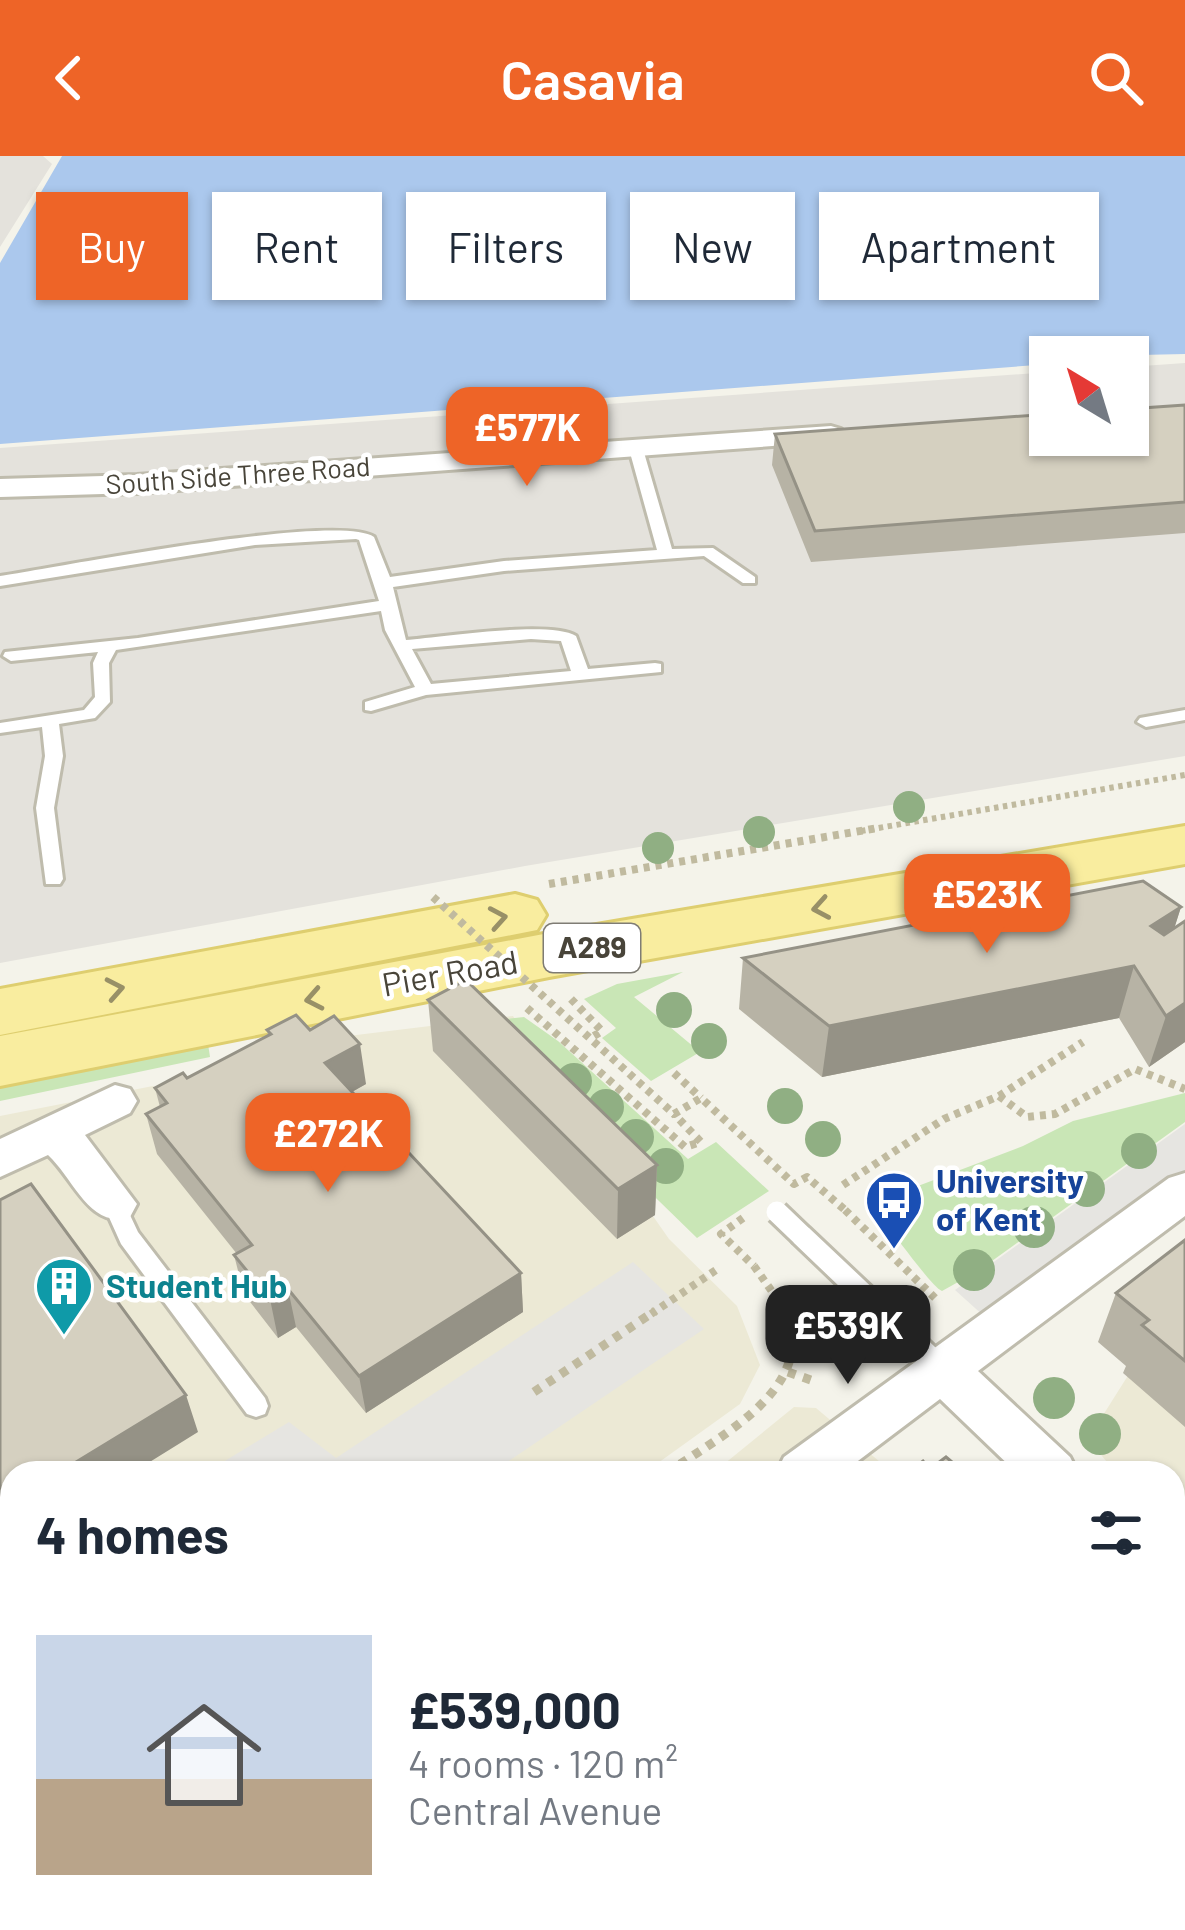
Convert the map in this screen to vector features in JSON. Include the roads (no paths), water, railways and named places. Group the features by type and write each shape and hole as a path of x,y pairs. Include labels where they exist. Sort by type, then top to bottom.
{"main road":[{"name":"Pier Road","path":"0,1012 416,932 1185,801"},
{"name":"Pier Road","path":"0,1061 549,955 1185,845"}],"street":[{"name":"South Side Three Road","path":"0,488 137,484 866,433"},
{"path":"0,1160 115,1101"},
{"path":"52,1132 76,1154 114,1204"},
{"path":"819,1461 1178,1206"},
{"path":"944,1371 1039,1461"}],"lane":[{"path":"636,448 666,554"},
{"path":"0,580 255,540 357,534 366,537 401,645 425,690"},
{"path":"384,583 504,566 714,552 749,580"},
{"path":"11,656 388,605"},
{"path":"401,645 531,634 568,636 581,674"},
{"path":"0,728 89,714 104,698 101,663 110,645"},
{"path":"371,706 425,690 655,668"},
{"path":"1146,722 1185,715"},
{"path":"50,720 54,756 45,808 53,879"},
{"path":"114,1204 128,1238 256,1406"},
{"path":"776,1212 944,1371"}],"water":[{"path":"62,156 1185,156 1185,354 1149,355 1149,336 1029,336 1029,366 0,444 0,263 36,201 36,300 188,300 188,192 41,192"}],"place":[{"name":"University of Kent","path":"894,1251"},
{"name":"Student Hub","path":"64,1337"}]}
